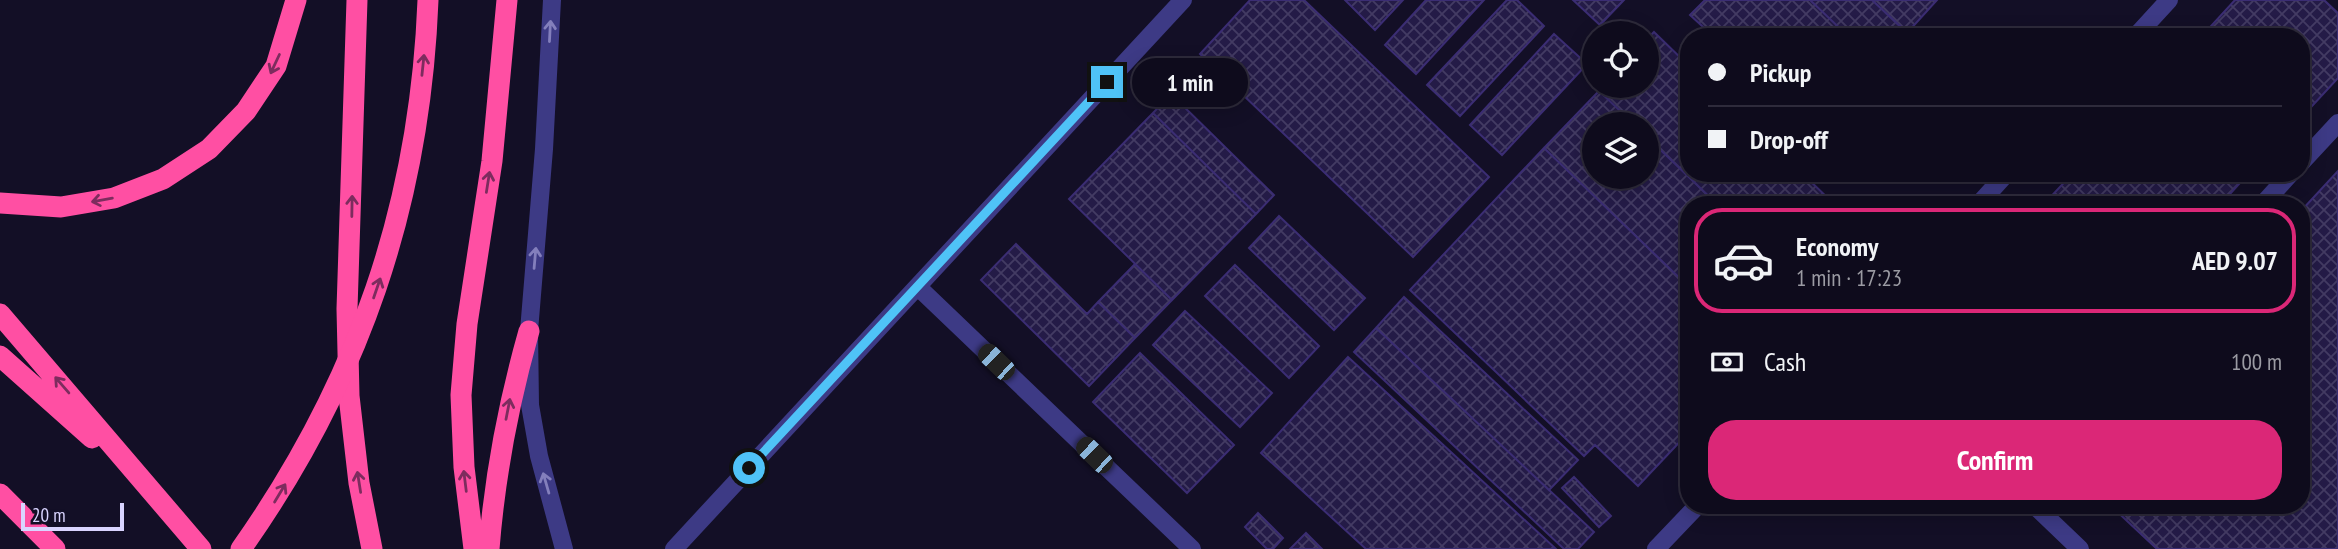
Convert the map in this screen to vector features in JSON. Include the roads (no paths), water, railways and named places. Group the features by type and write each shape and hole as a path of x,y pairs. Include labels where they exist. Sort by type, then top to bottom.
{"highway":[{"path":"0,204 61,207 114,198 163,179 209,149 246,111 276,66 296,0"},
{"path":"357,0 347,309 348,371 359,483 372,549"},
{"path":"241,549 274,503 334,395 380,280 410,160 420,99 428,0"},
{"path":"474,549 464,467 461,395 467,324 493,148 507,0"},
{"path":"0,314 201,549"},
{"path":"489,549 497,468 529,331"},
{"path":"0,356 150,492"},
{"path":"0,494 55,549"}],"street":[{"path":"552,0 544,149 529,331 530,405 539,456 564,549"},
{"path":"674,549 1183,0"},
{"path":"2143,28 2169,0"},
{"path":"2310,154 2338,124"},
{"path":"1986,196 1999,182"},
{"path":"2270,196 2283,182"},
{"path":"918,287 1192,549"},
{"path":"1657,549 1690,514"},
{"path":"2043,514 2080,549"}]}
